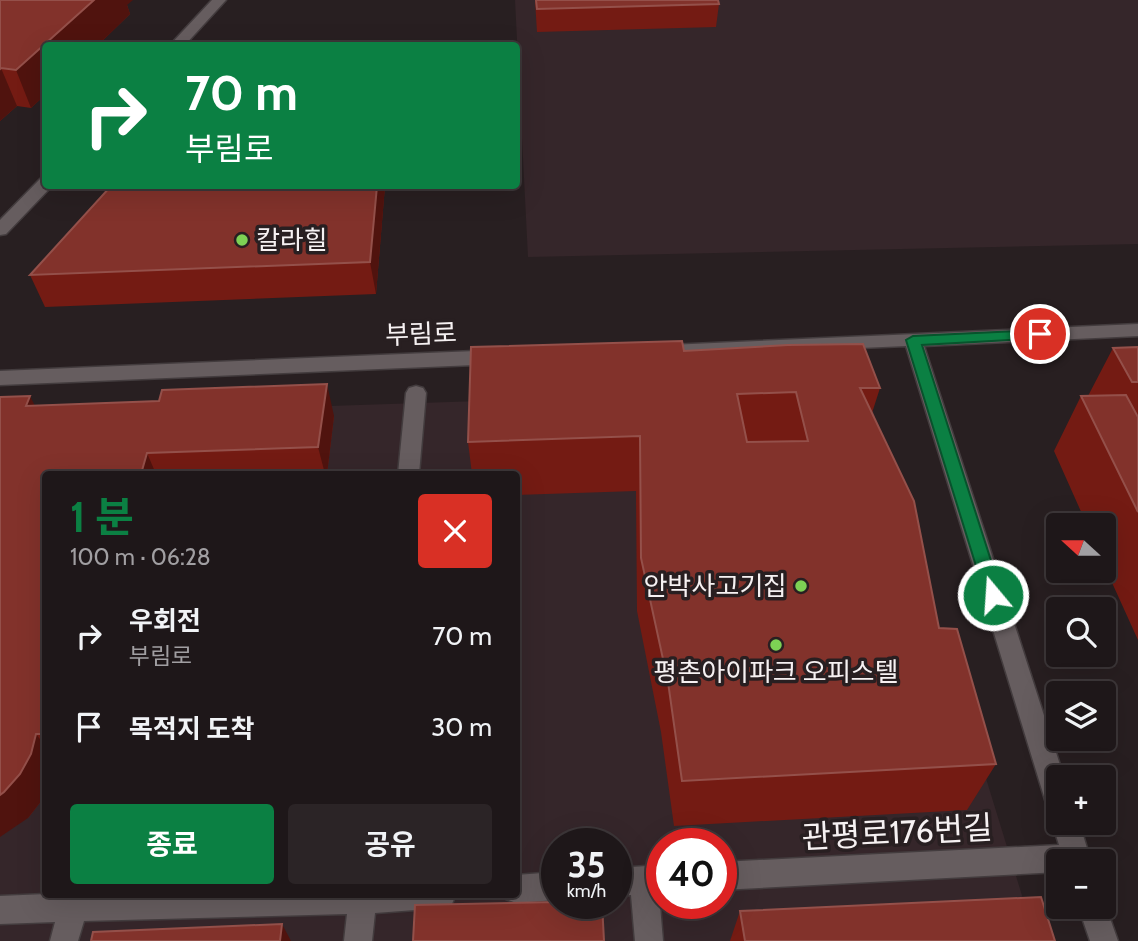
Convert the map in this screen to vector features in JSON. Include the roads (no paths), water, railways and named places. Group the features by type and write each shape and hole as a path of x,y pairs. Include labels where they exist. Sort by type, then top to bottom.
{"street":[{"path":"180,42 219,0"},
{"path":"0,230 42,186"},
{"path":"633,351 1138,330"},
{"path":"913,340 1047,765"},
{"name":"부림로","path":"0,378 523,356"},
{"path":"408,471 416,393"},
{"name":"관평로176번길","path":"737,875 1046,860"},
{"path":"640,881 649,941"},
{"path":"520,889 541,887"},
{"path":"0,910 333,898"},
{"path":"358,941 362,898"},
{"path":"64,941 73,907"},
{"path":"1096,919 1104,941"}],"place":[{"name":"칼라힐","path":"242,240"},
{"name":"안박사고기집","path":"801,586"},
{"name":"평촌아이파크 오피스텔","path":"776,645"}]}
